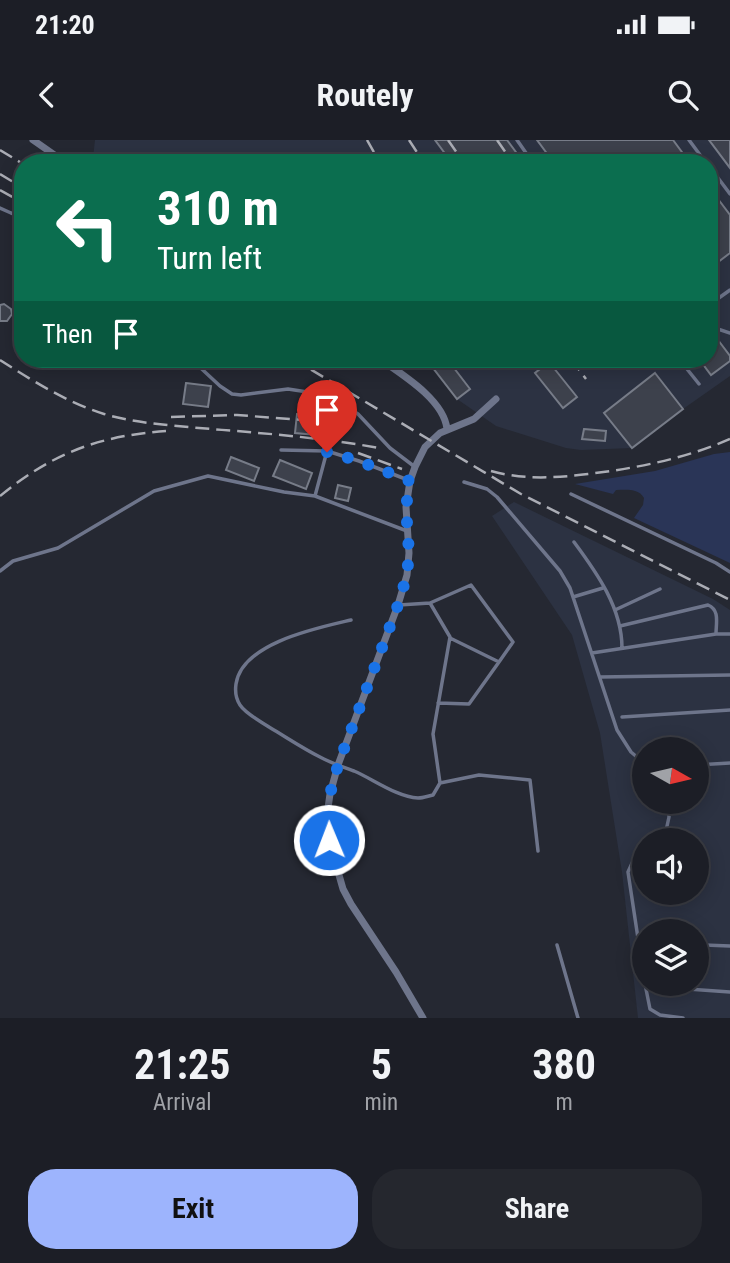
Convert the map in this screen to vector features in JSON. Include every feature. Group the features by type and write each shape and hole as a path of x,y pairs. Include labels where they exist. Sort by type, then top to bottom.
{"street":[{"path":"33,140 53,154"},
{"path":"393,368 411,381 442,411 447,429"},
{"path":"423,1018 343,890 328,826 330,794 407,575 409,553 406,507 415,467 425,447 440,433 474,419 496,399"}],"lane":[{"path":"689,140 700,154"},
{"path":"718,178 730,194"},
{"path":"201,368 232,394 288,389 314,393 338,401 358,414 390,448 415,467"},
{"path":"686,368 699,384"},
{"path":"282,450 327,452 410,481"},
{"path":"315,496 327,452"},
{"path":"0,571 13,561 58,548 154,491 208,476 315,496 408,531"},
{"path":"464,482 487,489 497,497 560,571 570,588 612,718 632,753"},
{"path":"571,494 730,572"},
{"path":"574,542 594,570 615,611 620,625 622,648"},
{"path":"398,605 430,603 471,585 513,642 469,704 438,703"},
{"path":"573,597 603,588"},
{"path":"615,611 660,589"},
{"path":"430,603 450,638 499,662"},
{"path":"620,625 708,605 715,609 716,634"},
{"path":"351,620 310,630 266,649 243,666 238,673 235,690 239,704 250,714 321,758 405,795 419,798 433,795 440,783 432,734 450,638"},
{"path":"592,653 730,634"},
{"path":"600,677 730,675"},
{"path":"622,717 730,709"},
{"path":"709,764 730,763"},
{"path":"440,783 479,775 530,780 538,850"},
{"path":"632,864 628,872 632,898"},
{"path":"557,944 578,1018"},
{"path":"709,945 730,946"},
{"path":"709,990 730,992"},
{"path":"647,996 650,1009 660,1014 683,1018"}],"shaded area":[{"path":"95,140 730,140 730,376 632,448 581,450 566,448 496,426 457,399 433,368 718,368 718,154 93,154"},
{"path":"730,452 730,563 634,518 643,505 644,498 639,493 616,490 613,494 575,484 655,471"},
{"path":"514,502 713,599 730,610 730,1018 638,1018 636,996 709,996 709,919 632,919 632,963 622,872 600,733 572,635 492,516"}],"building":[{"path":"435,140 507,140 517,154 445,154"},
{"path":"537,140 673,140 683,154 547,154"},
{"path":"709,140 730,140 730,168"},
{"path":"718,199 730,215 730,253 718,262"},
{"path":"4,304 11,309 12,314 7,321 0,321 0,305"},
{"path":"718,340 730,356 730,361 711,375 706,368 718,368"},
{"path":"433,368 454,368 470,389 457,399"},
{"path":"541,368 554,368 577,397 563,408 535,373"},
{"path":"655,373 683,409 632,448 604,413"},
{"path":"186,383 211,386 208,407 183,404"},
{"path":"332,412 343,413 340,437 295,433 297,414 332,417"},
{"path":"584,429 606,431 605,441 582,439"},
{"path":"231,457 259,468 254,481 226,470"},
{"path":"280,460 312,473 306,489 273,476"},
{"path":"338,485 351,488 348,501 335,498"}],"railway":[{"path":"367,140 375,154"},
{"path":"409,140 418,154"},
{"path":"448,140 458,154"},
{"path":"497,140 507,154"},
{"path":"0,150 14,159"},
{"path":"0,174 14,183"},
{"path":"0,190 14,198"},
{"path":"0,360 63,397 115,417 151,423 312,438 379,448"},
{"path":"308,368 521,494 730,600"},
{"path":"578,368 586,379"},
{"path":"171,417 237,415 328,422"},
{"path":"0,496 39,468 77,449 119,437 166,431"},
{"path":"491,471 539,477 606,472 678,457 730,439"},
{"path":"358,453 402,469"}],"route":[{"path":"327,452 410,481 406,507 409,541 407,575 338,765 328,808 329,840"}]}
